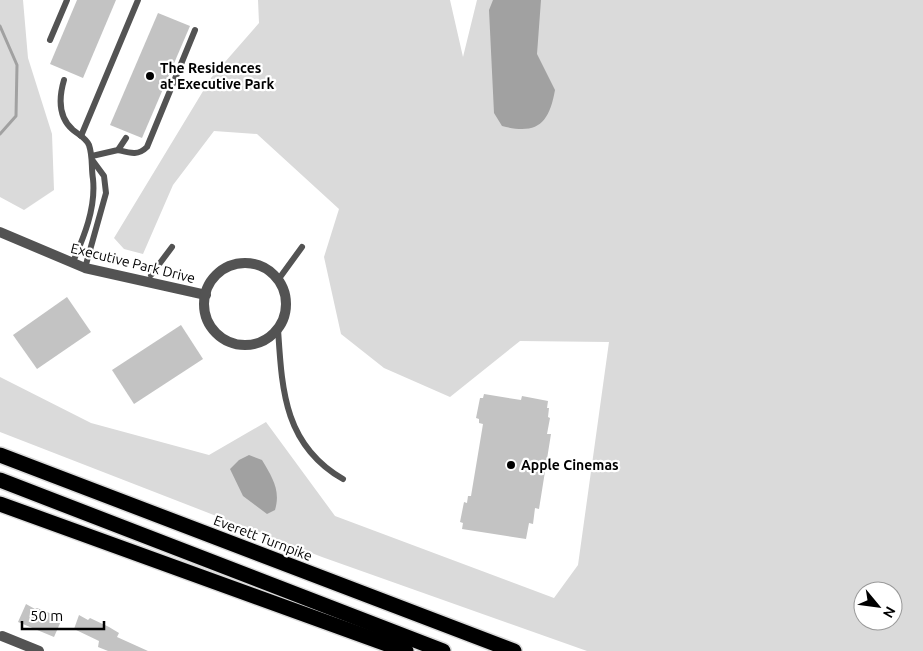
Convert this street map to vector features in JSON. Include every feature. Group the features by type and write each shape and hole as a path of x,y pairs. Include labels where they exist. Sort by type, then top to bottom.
{"highway":[{"name":"Everett Turnpike","path":"0,455 514,651"},
{"path":"0,480 444,651"},
{"path":"0,504 406,651"}],"street":[{"name":"Executive Park Drive","path":"0,232 85,268 206,295"},
{"name":"Executive Park Drive","path":"278,280 268,270 256,265 237,265 224,270 214,278 206,295 205,306 209,323 216,332 230,342 241,345 254,344 267,339 278,329"},
{"path":"278,280 282,287 286,304 282,322 278,329"},
{"path":"2,636 39,651"}],"lane":[{"path":"50,40 67,0"},
{"path":"81,136 138,0"},
{"path":"92,159 118,150 135,154 141,153 146,146 195,30"},
{"path":"64,80 62,113 68,126 87,141 92,159 94,200 72,264"},
{"path":"118,150 126,138"},
{"path":"85,268 106,193 104,176 92,159"},
{"path":"151,275 172,247"},
{"path":"278,280 302,247"},
{"path":"278,329 284,390 294,426 312,456 325,468 343,479"}],"shaded area":[{"path":"0,0 23,0 28,58 52,134 54,190 24,210 0,197"},
{"path":"258,0 450,0 463,57 477,0 923,0 923,651 587,651 322,557 0,432 0,377 91,423 209,455 266,422 335,516 554,598 578,565 609,342 520,341 450,397 384,368 341,334 324,257 339,209 257,134 214,131 173,185 143,254 124,249 114,238 211,78 259,23"},
{"path":"493,0 541,0 537,54 555,90 545,119 533,128 524,129 502,126 494,113 489,10"},
{"path":"249,455 262,460 276,490 277,503 275,510 267,514 243,496 230,469 239,460"}],"building":[{"path":"77,0 116,0 83,78 50,64"},
{"name":"The Residences at Executive Park","path":"158,13 190,26 142,138 110,125"},
{"path":"67,297 91,332 37,369 13,335"},
{"path":"181,325 203,359 134,404 112,370"},
{"name":"Apple Cinemas","path":"484,394 521,400 522,396 548,401 548,417 550,418 547,434 551,434 539,509 535,508 533,524 529,523 526,539 462,529 463,523 460,522 464,502 467,503 468,496 471,496 483,424 479,423 479,419 476,418 480,398 483,398"},
{"path":"26,604 57,616 61,621 54,637 18,622"},
{"path":"79,615 109,627 119,633 117,637 148,651 108,651 98,647 99,641 74,629"}],"waterway":[{"path":"0,26 17,65 16,116 0,134"}],"place":[{"name":"The Residences at Executive Park","path":"150,76"},
{"name":"Apple Cinemas","path":"511,465"}]}
